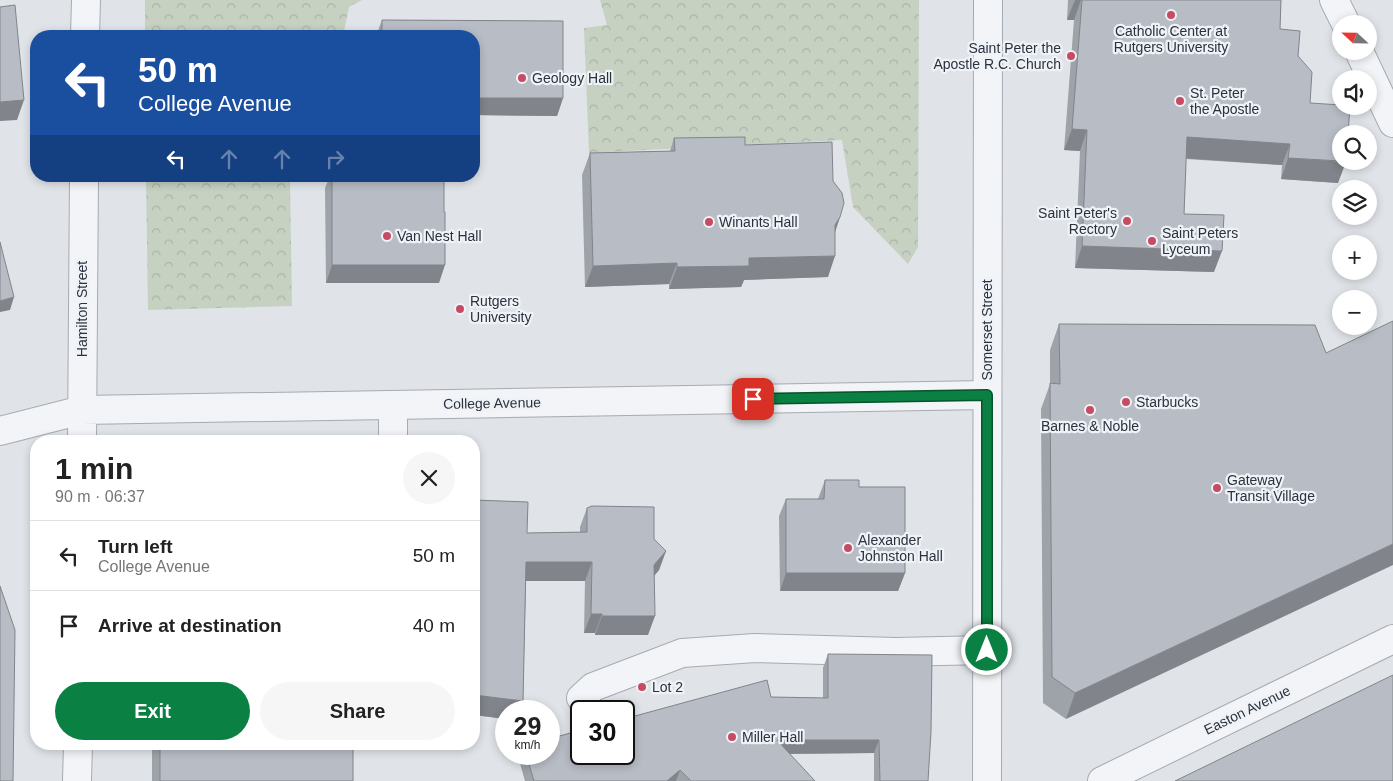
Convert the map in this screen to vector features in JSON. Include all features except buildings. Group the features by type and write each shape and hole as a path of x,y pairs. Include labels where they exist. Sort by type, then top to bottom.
{"street":[{"path":"86,0 86,30"},
{"name":"Somerset Street","path":"987,781 988,0"},
{"path":"1334,0 1342,15"},
{"path":"1363,60 1393,123"},
{"name":"Hamilton Street","path":"82,435 81,338 84,182"},
{"name":"College Avenue","path":"0,431 82,410 987,395"},
{"path":"393,405 393,435"},
{"name":"Easton Avenue","path":"1102,781 1393,639"},
{"path":"581,698 593,688 682,653 756,648 896,652 987,650"},
{"path":"77,781 78,750"}],"green space":[{"path":"145,0 362,0 349,7 344,30 145,30"},
{"path":"600,0 919,0 918,247 908,264 853,207 842,140 589,153 584,28 607,25"},
{"path":"146,182 290,182 292,306 148,310"}],"place":[{"name":"Catholic Center at Rutgers University","path":"1171,15"},
{"name":"Saint Peter the Apostle R.C. Church","path":"1071,56"},
{"name":"Geology Hall","path":"522,78"},
{"name":"St. Peter the Apostle","path":"1180,101"},
{"name":"Saint Peter's Rectory","path":"1127,221"},
{"name":"Winants Hall","path":"709,222"},
{"name":"Van Nest Hall","path":"387,236"},
{"name":"Saint Peters Lyceum","path":"1152,241"},
{"name":"Rutgers University","path":"460,309"},
{"name":"Starbucks","path":"1126,402"},
{"name":"Barnes & Noble","path":"1090,410"},
{"name":"Gateway Transit Village","path":"1217,488"},
{"name":"Alexander Johnston Hall","path":"848,548"},
{"name":"Lot 2","path":"642,687"},
{"name":"Miller Hall","path":"732,737"}],"route":[{"path":"753,399 987,395 987,650"}]}
